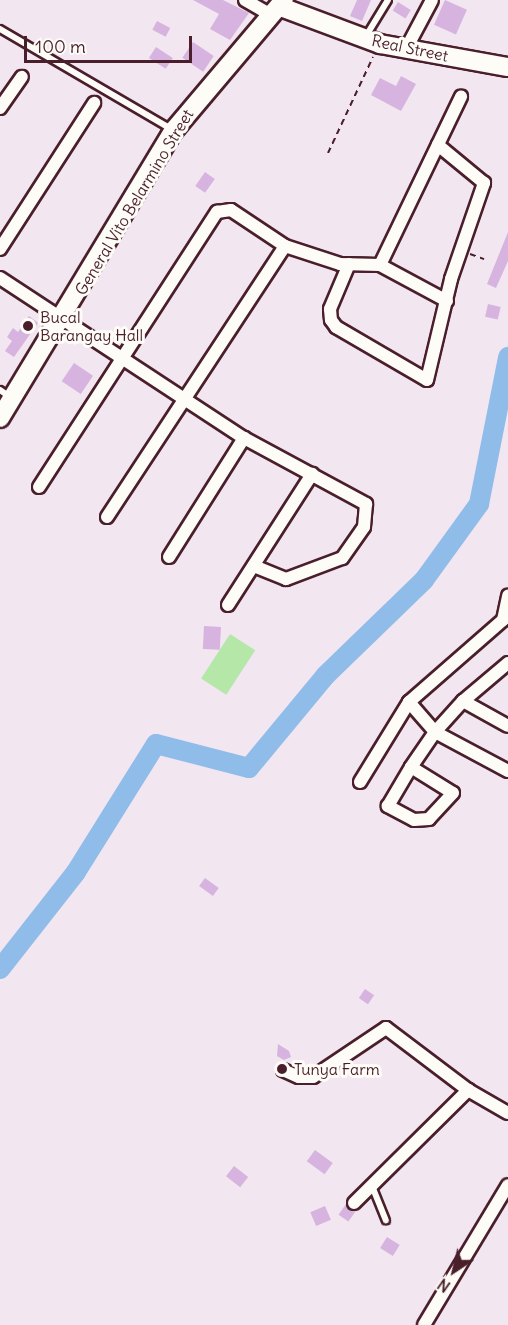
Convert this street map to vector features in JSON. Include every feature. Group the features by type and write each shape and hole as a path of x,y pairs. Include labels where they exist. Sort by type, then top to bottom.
{"street":[{"path":"245,0 278,7"},
{"path":"406,49 432,0"},
{"name":"Real Street","path":"278,7 373,41 406,49 508,66"},
{"name":"General Vito Belarmino Street","path":"0,418 7,395 62,320 174,130 278,7"},
{"path":"0,108 22,77"},
{"path":"380,265 461,97"},
{"path":"0,249 94,103"},
{"path":"349,264 330,309 331,320 336,327 424,381 461,252 484,183 438,145"},
{"path":"39,487 216,212 231,210 285,246 349,264 380,265 447,301"},
{"path":"107,517 285,246"},
{"path":"0,278 43,303 62,320 244,438 366,504 364,527 342,558 286,579 253,566"},
{"path":"169,557 244,438"},
{"path":"228,605 312,474"},
{"path":"360,782 409,702 505,621 508,596"},
{"path":"411,766 453,793 429,819 414,820 388,806 411,766 435,732 463,701 505,670"},
{"path":"463,701 508,726"},
{"path":"409,702 435,732 508,771"},
{"path":"283,1070 300,1077 313,1077 386,1028 468,1090 508,1113"},
{"path":"354,1203 468,1090"},
{"path":"424,1325 508,1185"}],"lane":[{"path":"373,41 388,0"},
{"path":"0,29 174,130"},
{"path":"372,1186 386,1220"}],"path":[{"path":"328,153 373,41"},
{"path":"461,252 484,259"}],"green space":[{"path":"230,634 255,650 226,695 201,678"}],"building":[{"path":"193,0 223,0 249,13 230,40 210,29 219,14"},
{"path":"357,0 371,0 362,21 350,16"},
{"path":"445,0 467,10 456,34 434,25"},
{"path":"398,2 411,10 405,18 393,10"},
{"path":"157,21 170,28 166,37 152,30"},
{"path":"193,42 214,56 203,72 182,58"},
{"path":"156,47 173,58 166,69 149,58"},
{"path":"401,76 416,84 401,111 371,95 380,78 396,86"},
{"path":"205,172 215,179 205,193 195,186"},
{"path":"508,232 508,261 496,288 487,284"},
{"path":"488,304 501,307 498,320 485,317"},
{"path":"29,316 38,323 14,357 5,351 12,341 7,337 13,328 18,332"},
{"path":"74,363 93,376 81,394 62,381"},
{"path":"204,626 221,627 220,650 203,649"},
{"path":"205,878 219,888 213,896 199,886"},
{"path":"365,989 374,995 368,1004 359,998"},
{"path":"278,1044 289,1051 291,1057 284,1060 277,1056"},
{"path":"315,1150 333,1163 325,1174 307,1161"},
{"path":"234,1166 248,1177 240,1187 226,1176"},
{"path":"346,1204 356,1211 348,1222 339,1215"},
{"path":"325,1206 331,1220 316,1226 310,1212"},
{"path":"387,1237 400,1245 393,1256 380,1248"}],"waterway":[{"path":"0,969 76,872 156,744 249,768 325,676 424,580 479,504 508,357"}],"place":[{"name":"Bucal Barangay Hall","path":"28,326"},
{"name":"Tunya Farm","path":"282,1069"}]}
